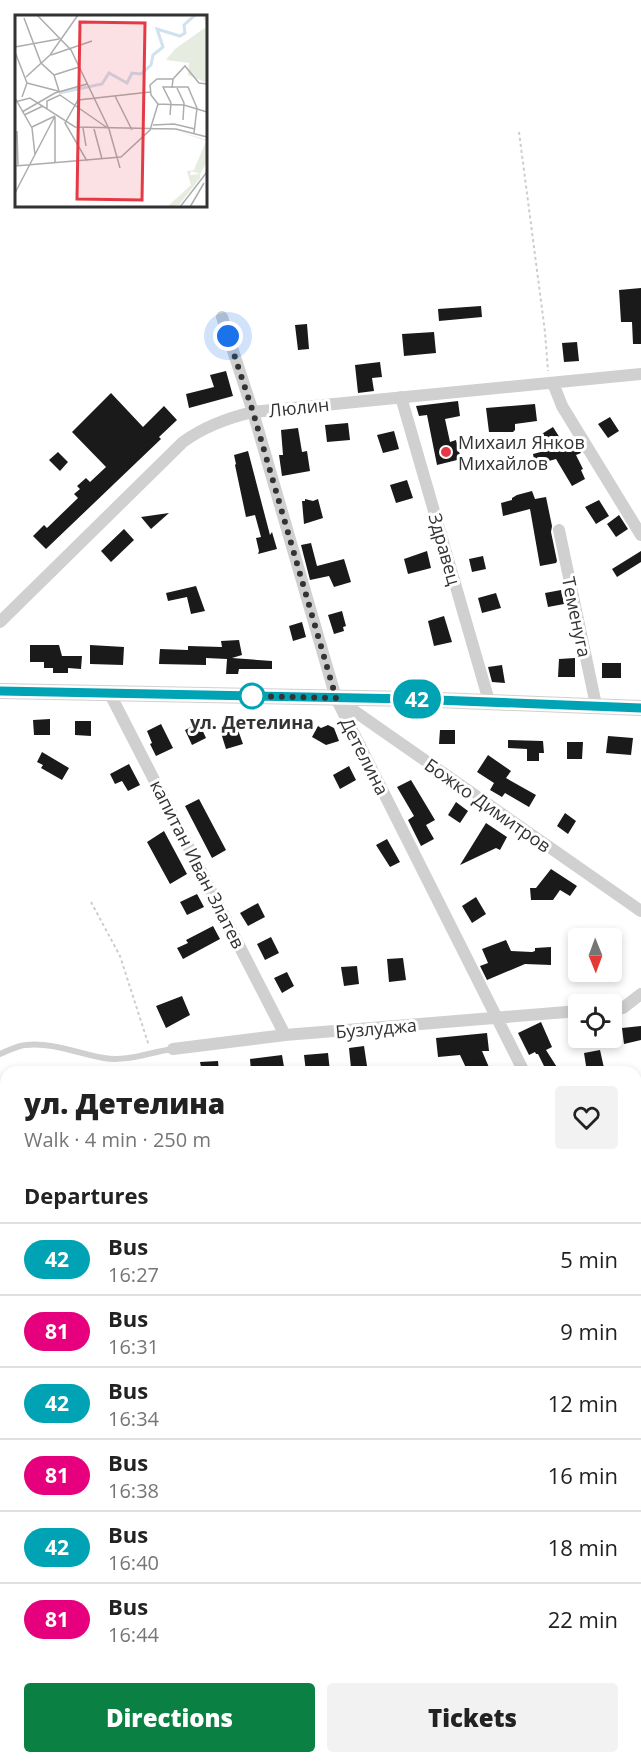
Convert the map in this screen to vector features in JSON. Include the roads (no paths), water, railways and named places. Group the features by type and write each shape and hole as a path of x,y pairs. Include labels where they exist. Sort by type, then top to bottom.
{"street":[{"name":"Детелина","path":"222,317 253,412 336,698 521,1066"},
{"name":"Люлин","path":"0,622 183,442 214,423 253,412 641,374"},
{"path":"551,383 562,406 641,535"},
{"name":"Здравец","path":"400,397 489,701"},
{"name":"Теменуга","path":"559,530 596,705"},
{"path":"0,691 489,701 641,708"},
{"name":"капитан Иван Златев","path":"110,694 285,1035"},
{"name":"Божко Димитров","path":"336,698 641,911"},
{"path":"622,1008 641,994"},
{"name":"Бузлуджа","path":"173,1049 285,1035 568,1012"}],"lane":[{"path":"0,1054 26,1044 79,1051 104,1058 130,1058 173,1049"}],"place":[{"name":"Михаил Янков Михайлов","path":"446,452"},
{"name":"ул. Детелина","path":"252,696"}]}
